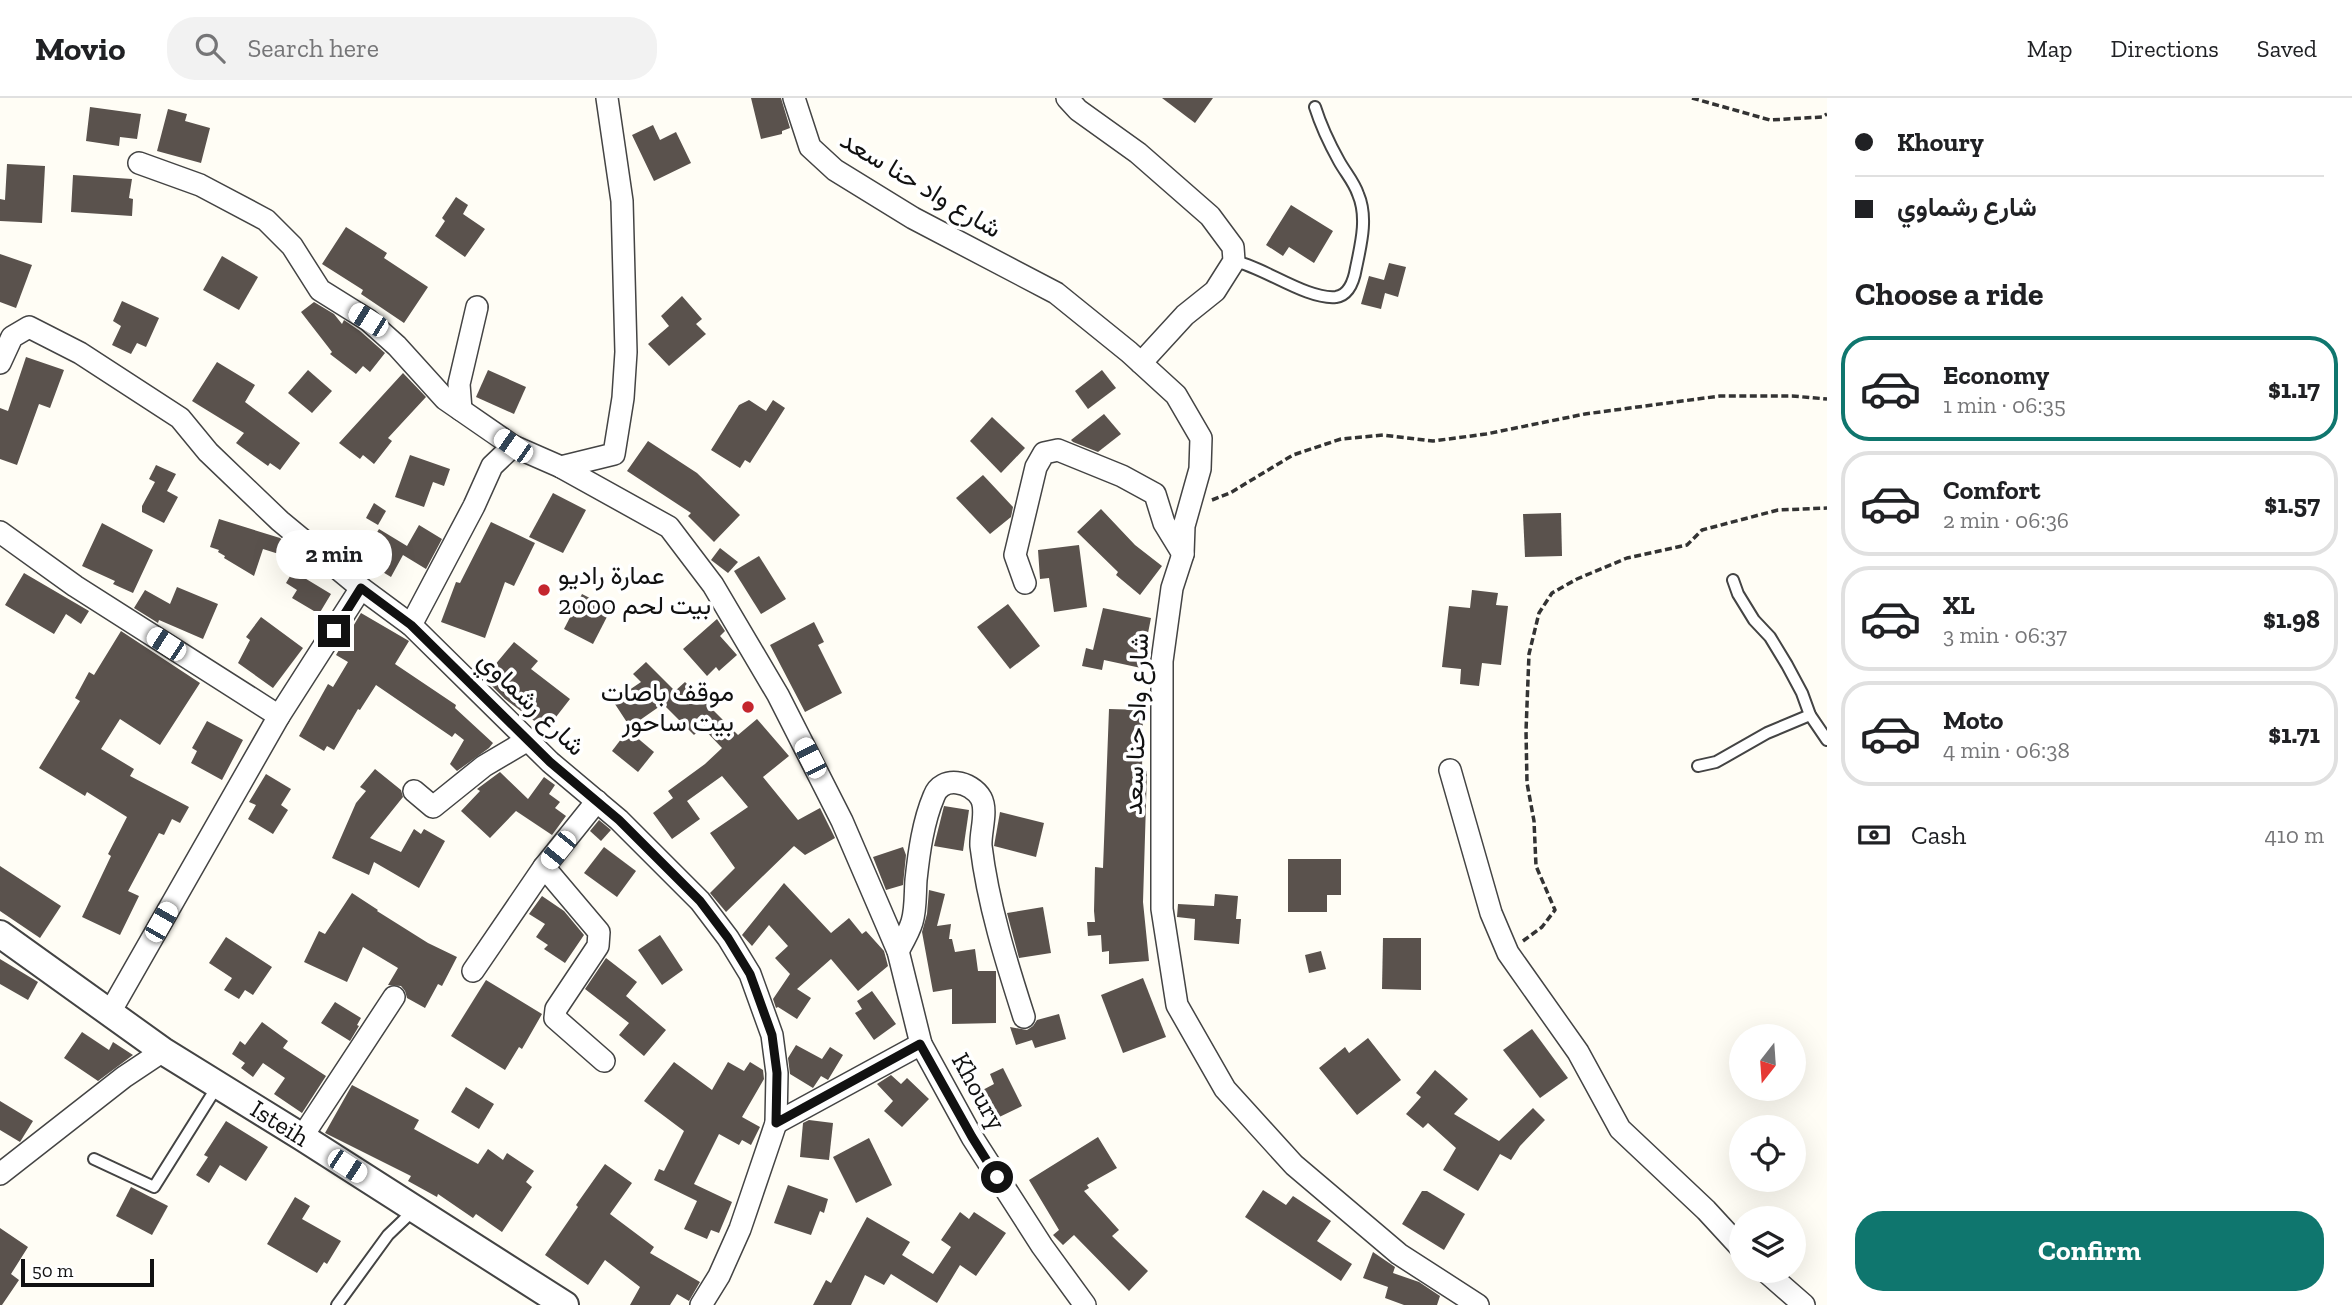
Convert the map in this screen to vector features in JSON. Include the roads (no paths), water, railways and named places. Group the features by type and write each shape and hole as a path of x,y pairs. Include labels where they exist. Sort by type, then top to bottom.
{"street":[{"path":"561,467 614,454 623,398 626,352 622,201 607,98"},
{"name":"شارع واد حنا سعد","path":"794,98 810,147 835,170 914,218 1056,293 1176,395 1201,438 1200,469 1184,526 1183,554 1172,587 1161,673 1162,909 1177,1005 1225,1089 1294,1165 1399,1254 1478,1305"},
{"path":"1067,98 1078,110 1138,153 1210,216 1233,247 1234,261 1215,291 1185,315 1141,363"},
{"name":"Khoury","path":"139,163 200,185 266,220 292,246 320,290 368,320 397,346 445,399 513,446 561,467 669,527 713,585 778,695 842,821 898,951 920,1044 972,1137 1042,1246 1084,1305"},
{"path":"461,410 459,384 477,307"},
{"name":"شارع رشماوي","path":"0,363 12,337 29,327 102,366 180,418 208,453 280,521 361,588 411,625 528,740 619,820 700,901 728,938 750,974 772,1035 777,1073 776,1123 740,1229 719,1276 701,1305"},
{"path":"411,625 474,506 492,466 513,446"},
{"path":"1025,583 1014,555 1028,495 1036,467 1045,453 1058,450 1155,494 1164,523 1183,554"},
{"path":"0,532 75,586 279,716"},
{"path":"109,1014 279,716 361,588"},
{"path":"414,792 433,807 484,765 528,740"},
{"path":"1450,770 1491,913 1508,953 1578,1052 1620,1129 1729,1235"},
{"path":"898,951 912,921 919,849 934,793 942,785 953,781 969,788 981,799 983,812 980,836 984,872 1007,964 1024,1017"},
{"path":"473,971 544,867 597,801"},
{"path":"544,867 599,932 598,946 556,1009 555,1018 604,1061"},
{"name":"Isteih","path":"0,934 163,1051 302,1137 547,1301"},
{"path":"302,1137 394,997"},
{"path":"776,1123 920,1044"},
{"path":"0,1174 124,1077 163,1051"},
{"path":"1779,1283 1804,1305"}],"lane":[{"path":"1234,261 1243,262 1290,285 1323,295 1337,297 1349,289 1355,275 1364,224 1359,194 1321,127 1315,107"},
{"path":"1733,580 1754,620 1770,637 1787,665 1810,715 1827,740"},
{"path":"1698,766 1716,762 1768,733 1810,715"},
{"path":"94,1159 154,1186 218,1086"},
{"path":"337,1305 388,1234 414,1210"}],"place":[{"name":"عمارة راديو بيت لحم 2000","path":"544,590"},
{"name":"موقف باصات بيت ساحور","path":"748,707"}]}
